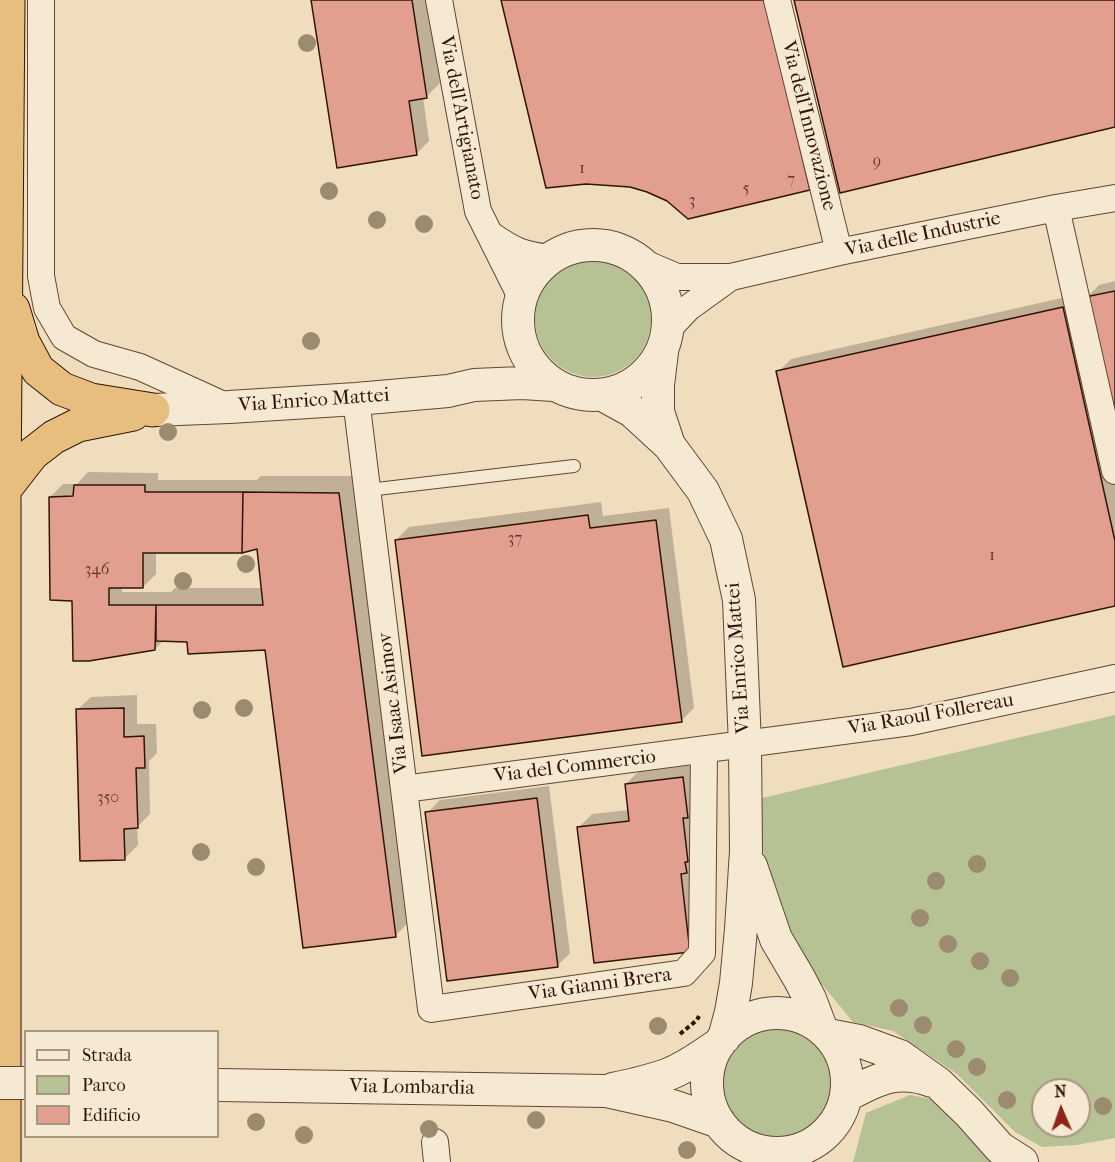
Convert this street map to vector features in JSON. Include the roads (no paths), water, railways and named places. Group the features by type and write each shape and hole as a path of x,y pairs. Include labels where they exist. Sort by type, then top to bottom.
{"highway":[{"path":"6,1158 4,490 8,0"},
{"path":"6,285 23,342 38,370 62,389 91,400 153,410"},
{"path":"4,490 32,454 54,437 78,425 153,410"}],"street":[{"path":"41,0 42,276 47,308 64,337 94,354 140,367 229,407"},
{"name":"Via dell'Artigianato","path":"439,0 478,211 507,268 519,310"},
{"name":"Via dell'Innovazione","path":"777,0 839,252"},
{"name":"Via delle Industrie","path":"731,277 688,308 665,340 648,373 627,388 603,395 578,395 554,385 535,369 522,347 519,310 533,275 550,258 572,248 596,245 620,250 677,277 731,277 839,252 1115,198"},
{"path":"1056,208 1115,471"},
{"path":"488,233 508,248 528,256 550,258"},
{"name":"Via delle Industrie","path":"642,262 657,281 667,303 665,340"},
{"path":"474,385 493,369 506,352 519,310"},
{"name":"Via Enrico Mattei","path":"665,340 658,386 658,412 669,445"},
{"name":"Via Enrico Mattei","path":"153,410 356,399 448,391 474,385 522,383 554,385"},
{"name":"Via Enrico Mattei","path":"603,395 632,411 669,445 703,491 726,538 739,600 745,745 746,851 736,983 731,1012 721,1041"},
{"name":"Via Isaac Asimov","path":"356,399 431,1009"},
{"name":"Via Raoul Follereau","path":"745,745 911,722 1115,678"},
{"name":"Via del Commercio","path":"404,789 745,745"},
{"name":"Via Gianni Brera","path":"431,1009 684,973 702,953 704,750"},
{"name":"Via Enrico Mattei","path":"746,851 776,939 805,988 825,1032"},
{"path":"938,1083 917,1075 898,1075 880,1079 866,1085 841,1109 825,1134 811,1144 778,1153 761,1151 753,1154 719,1122 710,1103 707,1083 710,1063 721,1041 740,1024 760,1015 781,1013 803,1018 825,1032 900,1056 938,1083 1000,1148 1022,1162"},
{"path":"822,1162 841,1109 847,1080 838,1048 825,1032"},
{"name":"Via Lombardia","path":"606,1091 670,1073 693,1062 721,1041"},
{"path":"0,1083 24,1083"},
{"name":"Via Lombardia","path":"219,1085 606,1091 673,1106 719,1122"}],"lane":[{"path":"368,490 574,465"}]}
